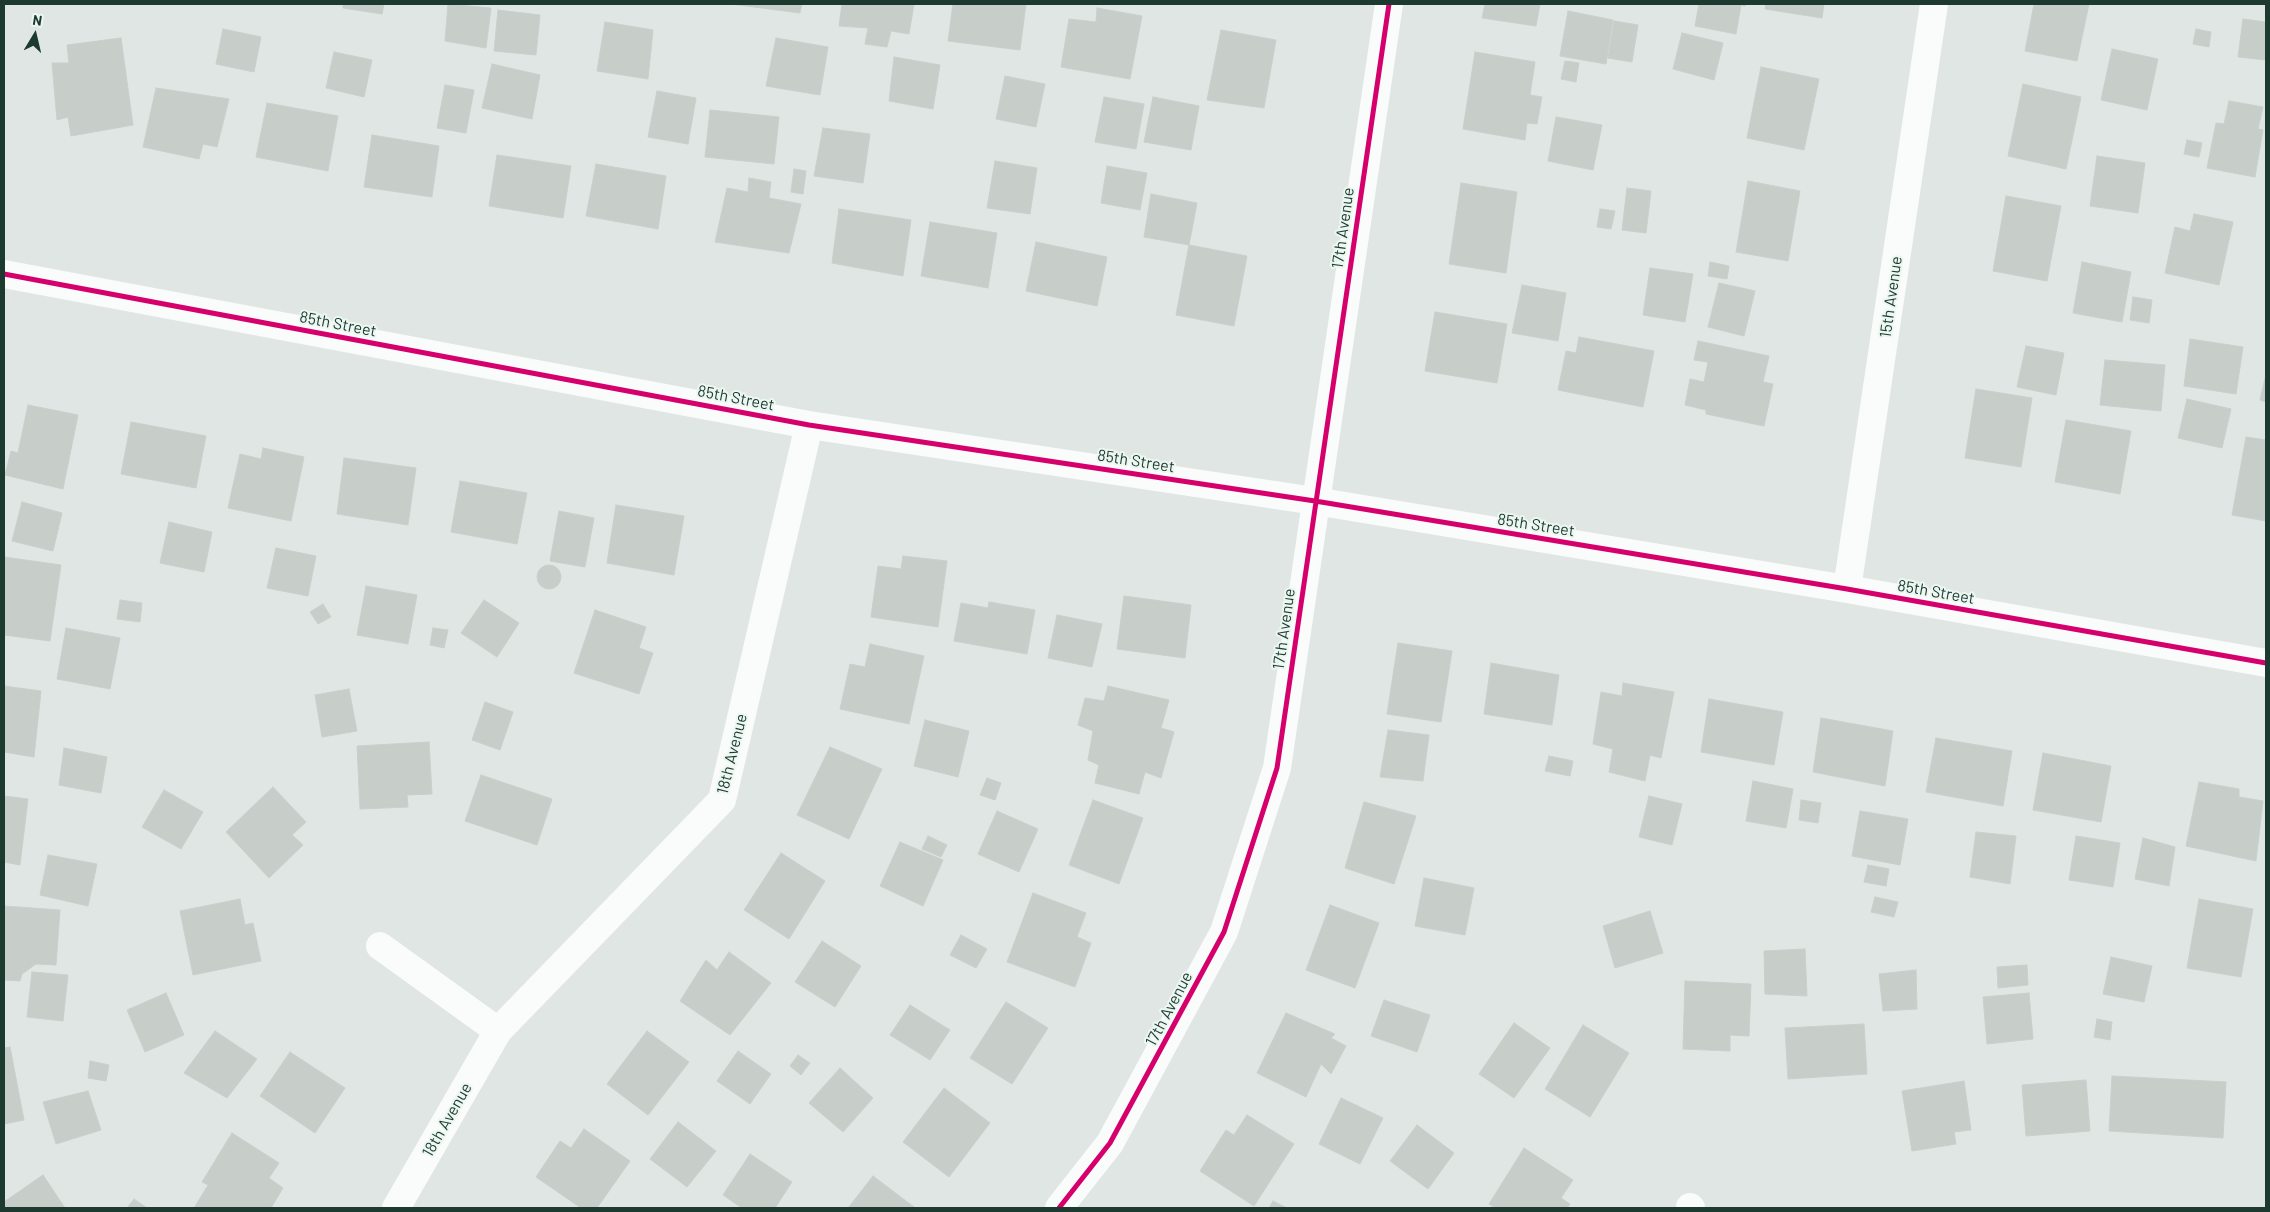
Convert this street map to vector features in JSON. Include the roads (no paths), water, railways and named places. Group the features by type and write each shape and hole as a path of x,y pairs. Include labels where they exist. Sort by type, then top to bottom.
{"street":[{"name":"17th Avenue","path":"1059,1208 1110,1143 1224,932 1277,768 1390,4"},
{"name":"15th Avenue","path":"1848,589 1934,4"},
{"name":"85th Street","path":"4,274 809,425 1316,501 1848,589 2266,663"},
{"name":"18th Avenue","path":"396,1208 498,1031 722,800 809,425"},
{"path":"380,946 498,1031"}]}
